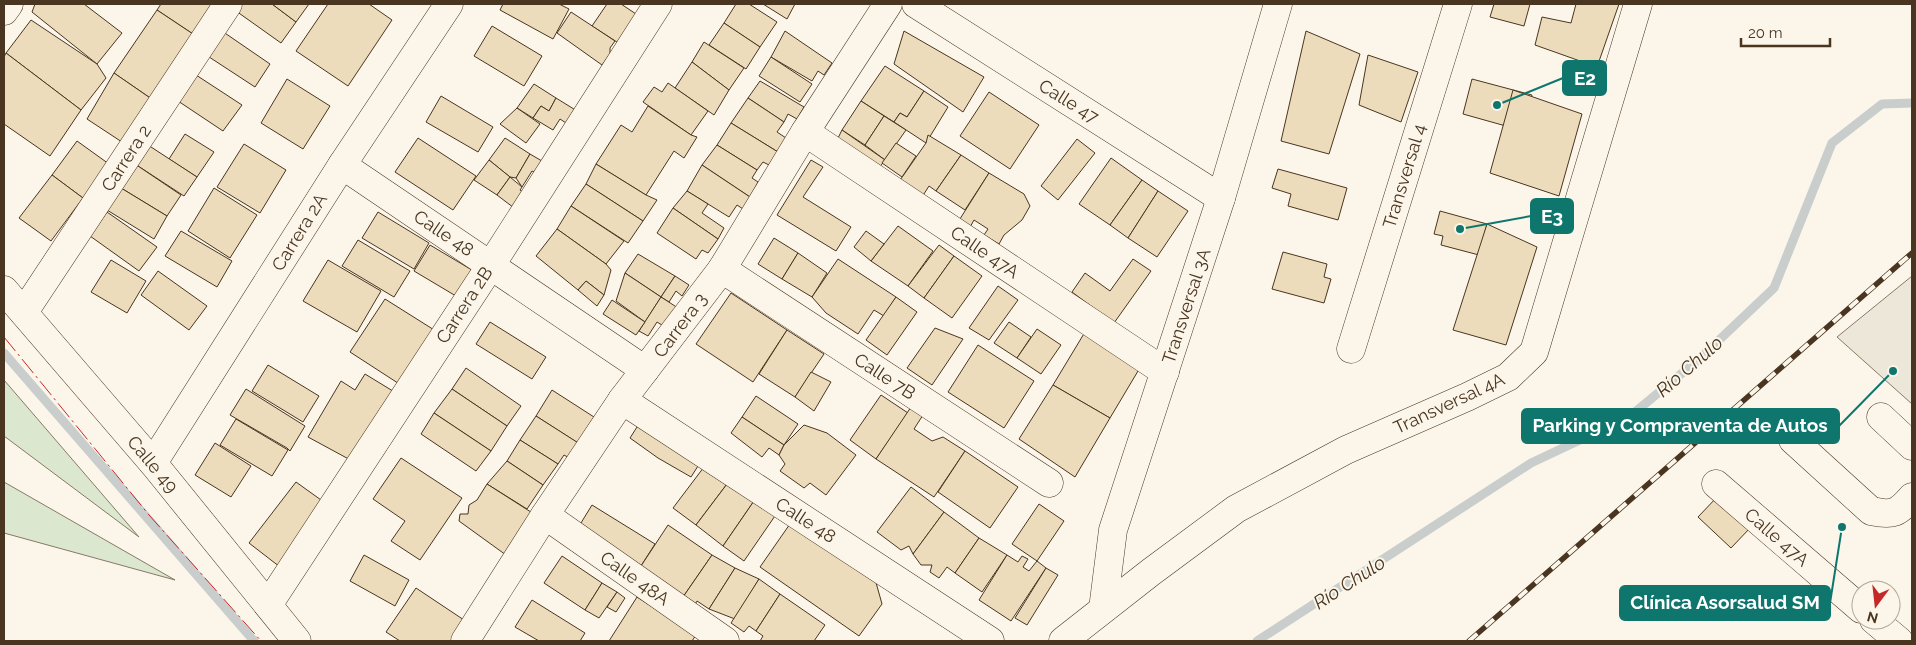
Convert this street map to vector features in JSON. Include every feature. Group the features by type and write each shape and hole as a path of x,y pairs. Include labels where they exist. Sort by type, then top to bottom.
{"street":[{"path":"4,11 8,4"},
{"name":"Carrera 2","path":"24,312 228,4"},
{"name":"Carrera 2A","path":"153,463 342,165 449,4"},
{"name":"Carrera 2B","path":"268,605 658,4"},
{"name":"Carrera 3","path":"465,641 545,515 622,400 722,269 805,132 888,4"},
{"name":"Calle 47","path":"916,4 1221,198"},
{"name":"Transversal 3A","path":"1104,609 1113,530 1221,198 1278,4"},
{"name":"Transversal 4","path":"1351,349 1458,4"},
{"name":"Transversal 4A","path":"1063,641 1236,509 1346,450 1508,377 1534,352 1638,4"},
{"name":"Calle 47A","path":"805,132 1165,372"},
{"name":"Calle 48","path":"342,165 645,370"},
{"name":"Calle 7B","path":"722,269 1049,483"},
{"name":"Calle 49","path":"4,290 153,463 297,641"},
{"name":"Calle 48","path":"622,400 990,641"},
{"path":"1881,418 1912,446"},
{"path":"1793,440 1871,511 1887,515 1894,513 1900,510 1912,497"},
{"name":"Calle 47A","path":"1716,484 1851,600"},
{"name":"Calle 48A","path":"545,515 724,641"},
{"path":"1886,630 1899,641"}],"green space":[{"path":"4,380 139,537 4,436"},
{"path":"4,482 175,580 4,533"}],"shaded area":[{"path":"1912,276 1912,404 1837,337"}],"building":[{"path":"35,4 84,4 122,33 97,64 32,12"},
{"path":"161,4 209,4 218,10 199,38 157,10"},
{"path":"241,4 272,4 296,22 281,43 236,11"},
{"path":"272,4 309,4 296,22"},
{"path":"328,4 369,4 392,20 348,86 296,51"},
{"path":"503,4 559,4 569,9 553,39 500,10"},
{"path":"607,4 621,4 639,16 620,44 592,26"},
{"path":"736,4 749,4 777,22 760,47 724,23"},
{"path":"763,4 795,4 787,19"},
{"path":"1494,4 1530,4 1524,26 1490,17"},
{"path":"1576,4 1619,4 1597,67 1535,45 1542,17 1571,23"},
{"path":"157,10 199,38 156,102 114,73"},
{"path":"571,12 615,41 610,48 610,54 602,65 557,33"},
{"path":"31,20 97,64 106,78 81,110 6,53"},
{"path":"724,23 760,47 746,69 709,45"},
{"path":"492,26 542,56 524,86 474,56"},
{"path":"219,29 270,64 255,87 203,53"},
{"path":"785,31 832,63 824,75 818,71 812,81 771,57"},
{"path":"904,31 984,77 963,112 894,64"},
{"path":"1306,31 1360,54 1329,154 1281,141"},
{"path":"704,42 744,68 729,90 692,62"},
{"path":"6,53 81,110 50,156 4,124 4,57"},
{"path":"1368,55 1418,72 1401,122 1359,105"},
{"path":"771,57 812,84 800,102 759,76"},
{"path":"692,62 729,90 714,115 675,88"},
{"path":"885,66 924,91 907,117 900,113 894,122 861,101"},
{"path":"114,73 156,102 125,144 87,119"},
{"path":"193,73 242,105 223,131 175,99"},
{"path":"287,79 330,106 303,149 261,123"},
{"path":"1472,79 1532,95 1524,125 1515,123 1513,128 1463,114"},
{"path":"760,81 804,107 797,119 788,114 784,122 748,98"},
{"path":"668,83 708,111 691,135 643,102 654,87 662,92"},
{"path":"534,84 556,98 549,111 541,106 533,118 517,108"},
{"path":"1513,90 1582,114 1559,196 1490,173"},
{"path":"924,91 948,107 926,143 894,122 900,113 907,117"},
{"path":"989,92 1039,125 1010,169 960,136"},
{"path":"441,96 493,127 478,152 426,122"},
{"path":"556,98 577,111 569,125 560,119 553,130 533,118 541,106 549,111"},
{"path":"748,98 784,122 777,132 786,138 778,152 731,123"},
{"path":"861,101 884,116 865,145 842,130"},
{"path":"648,106 691,135 697,137 684,158 674,151 646,195 596,164 621,125 632,132"},
{"path":"517,108 540,124 526,143 500,124"},
{"path":"884,116 906,130 885,160 865,145"},
{"path":"731,123 778,152 769,165 763,162 757,170 717,145"},
{"path":"842,130 885,160 876,172 836,142"},
{"path":"185,134 214,152 197,177 169,159"},
{"path":"928,135 961,155 936,191 929,186 922,197 898,183 926,143"},
{"path":"418,138 476,176 453,210 395,172"},
{"path":"505,138 530,154 516,178 510,177 489,160"},
{"path":"1077,139 1095,153 1058,200 1041,186"},
{"path":"77,141 109,164 83,198 52,175"},
{"path":"896,143 916,156 902,177 882,163"},
{"path":"244,144 286,170 260,213 217,187"},
{"path":"148,145 197,177 184,196 135,164"},
{"path":"717,145 757,170 752,178 758,182 750,197 702,165"},
{"path":"530,154 547,164 540,175 532,171 522,187 516,178"},
{"path":"961,155 989,173 965,210 936,191"},
{"path":"1111,158 1142,180 1110,225 1079,204"},
{"path":"489,160 510,177 497,195 474,180"},
{"path":"811,160 823,167 803,197 851,227 836,251 777,215"},
{"path":"135,164 181,195 167,216 121,188"},
{"path":"596,164 657,200 643,221 586,184"},
{"path":"702,165 750,197 743,209 737,205 729,217 687,191"},
{"path":"1278,169 1347,188 1338,220 1288,206 1291,194 1272,188"},
{"path":"989,173 1024,194 1030,206 1022,220 1004,235 999,244 984,235 988,229 974,220 969,229 958,222"},
{"path":"52,175 83,198 51,241 19,218"},
{"path":"510,177 522,187 520,190 529,196 518,211 497,195"},
{"path":"1142,180 1158,191 1128,238 1110,225"},
{"path":"586,184 643,221 628,243 571,206"},
{"path":"121,188 167,216 154,239 107,210"},
{"path":"214,188 257,215 230,258 188,231"},
{"path":"687,191 708,204 702,213 724,228 718,239 673,208"},
{"path":"1158,191 1188,211 1157,257 1128,238"},
{"path":"571,206 624,241 606,264 557,229"},
{"path":"673,208 718,239 708,253 702,250 696,259 657,233"},
{"path":"1440,211 1487,224 1479,255 1441,245 1443,236 1434,234"},
{"path":"107,212 157,247 139,271 90,236"},
{"path":"378,212 429,243 414,269 362,238"},
{"path":"1487,224 1537,247 1506,345 1453,330"},
{"path":"898,226 933,251 908,286 871,261"},
{"path":"557,229 606,264 611,270 604,295 586,281 578,290 536,256"},
{"path":"181,231 232,261 217,287 165,256"},
{"path":"866,231 884,244 871,261 854,247"},
{"path":"774,238 798,253 782,279 758,264"},
{"path":"358,240 410,271 394,297 342,266"},
{"path":"430,245 482,276 466,302 414,271"},
{"path":"939,245 954,256 924,298 908,286"},
{"path":"1283,252 1327,264 1324,277 1331,279 1324,303 1272,289"},
{"path":"798,253 827,273 812,297 782,279"},
{"path":"638,254 675,276 661,297 625,273"},
{"path":"954,256 982,276 952,318 924,298"},
{"path":"838,259 896,297 884,316 874,310 858,334 826,313 812,297"},
{"path":"1133,259 1151,271 1114,323 1072,292 1085,273 1110,291"},
{"path":"111,260 146,281 127,313 91,292"},
{"path":"328,260 381,291 357,332 303,301"},
{"path":"158,271 207,306 189,330 141,295"},
{"path":"625,273 661,297 645,322 616,301"},
{"path":"675,276 689,285 682,296 676,291 669,302 661,297"},
{"path":"586,281 604,295 597,306 578,290"},
{"path":"998,286 1018,300 989,340 969,328"},
{"path":"731,293 787,330 753,382 696,344"},
{"path":"661,297 678,308 665,327 657,322 648,336 639,331"},
{"path":"896,297 917,312 887,355 866,340"},
{"path":"385,299 439,333 404,387 350,352"},
{"path":"612,300 645,322 636,335 603,314"},
{"path":"490,322 546,357 532,379 476,344"},
{"path":"1009,322 1031,337 1017,358 994,343"},
{"path":"935,328 963,339 932,385 907,368"},
{"path":"1037,329 1061,345 1041,374 1017,358"},
{"path":"787,330 824,354 795,397 759,374"},
{"path":"1085,332 1141,366 1110,418 1053,385"},
{"path":"978,345 1034,381 1004,428 948,392"},
{"path":"268,365 319,396 303,422 252,391"},
{"path":"466,368 521,406 507,426 452,389"},
{"path":"811,372 831,382 814,411 795,397"},
{"path":"365,374 401,396 356,463 308,437 341,381 355,390"},
{"path":"1053,385 1110,418 1075,477 1019,439"},
{"path":"246,389 305,426 290,451 230,415"},
{"path":"452,389 507,426 491,451 434,413"},
{"path":"552,390 594,417 578,443 536,416"},
{"path":"881,395 908,413 876,459 850,440"},
{"path":"756,396 798,424 784,445 742,417"},
{"path":"911,407 923,415 914,429 932,441 943,437 965,451 934,497 876,459"},
{"path":"434,413 491,451 476,471 421,434"},
{"path":"536,416 583,446 573,460 564,455 558,464 520,440"},
{"path":"644,416 705,455 691,477 658,458 630,438"},
{"path":"742,417 784,445 779,455 769,448 762,457 731,433"},
{"path":"236,419 288,450 272,476 220,445"},
{"path":"804,425 827,433 856,455 826,495 810,483 804,488 780,471 785,464 779,455 784,445"},
{"path":"520,440 558,464 543,485 507,461"},
{"path":"215,443 251,466 231,497 195,475"},
{"path":"965,451 1018,487 990,528 938,492"},
{"path":"401,458 462,498 420,560 391,541 405,521 373,499"},
{"path":"507,461 543,485 527,509 487,484"},
{"path":"707,463 730,480 696,525 673,508"},
{"path":"730,480 756,498 723,546 696,525"},
{"path":"296,482 328,505 280,567 249,543"},
{"path":"487,484 534,514 506,555 459,521 460,514 468,514 469,505 477,500"},
{"path":"911,487 944,512 913,554 909,546 901,550 877,532"},
{"path":"1718,496 1751,527 1731,548 1698,517"},
{"path":"756,498 777,513 744,561 723,546"},
{"path":"1039,504 1064,521 1037,561 1012,544"},
{"path":"592,505 655,544 639,569 576,531"},
{"path":"944,512 979,538 955,573 947,567 939,578 930,572 932,565 921,565 913,554"},
{"path":"792,521 875,579 882,604 859,636 760,567"},
{"path":"668,525 712,555 683,597 639,569"},
{"path":"979,538 1007,555 982,592 955,573"},
{"path":"364,555 409,580 395,606 350,581"},
{"path":"712,555 735,568 709,609 697,601 694,606 683,597"},
{"path":"1007,555 1018,562 1022,556 1028,559 1023,567 1029,571 1037,561 1046,568 1011,621 979,600"},
{"path":"562,556 602,583 585,610 544,583"},
{"path":"735,568 759,579 735,619 709,609"},
{"path":"1046,568 1058,575 1027,625 1015,618"},
{"path":"759,579 780,594 756,631 749,626 744,632 731,623"},
{"path":"602,583 617,592 599,618 585,610"},
{"path":"416,588 470,624 458,641 400,641 386,632"},
{"path":"617,592 625,598 616,612 607,607"},
{"path":"780,594 825,625 814,641 760,641 763,636 756,631"},
{"path":"637,597 696,635 692,641 609,641"},
{"path":"532,600 585,633 580,641 539,641 515,627"}],"waterway":[{"name":"Río Chulo","path":"1257,641 1531,463 1629,417 1698,360 1774,288 1832,143 1882,104 1912,103"},
{"path":"4,353 254,641"}],"railway":[{"path":"1469,641 1912,253"}],"power":[{"path":"4,337 149,515 261,641"}],"place":[{"name":"E2","path":"1497,105"},
{"name":"E3","path":"1460,229"},
{"name":"Parking y Compraventa de Autos","path":"1893,371"},
{"name":"Clínica Asorsalud SM","path":"1842,527"}]}
